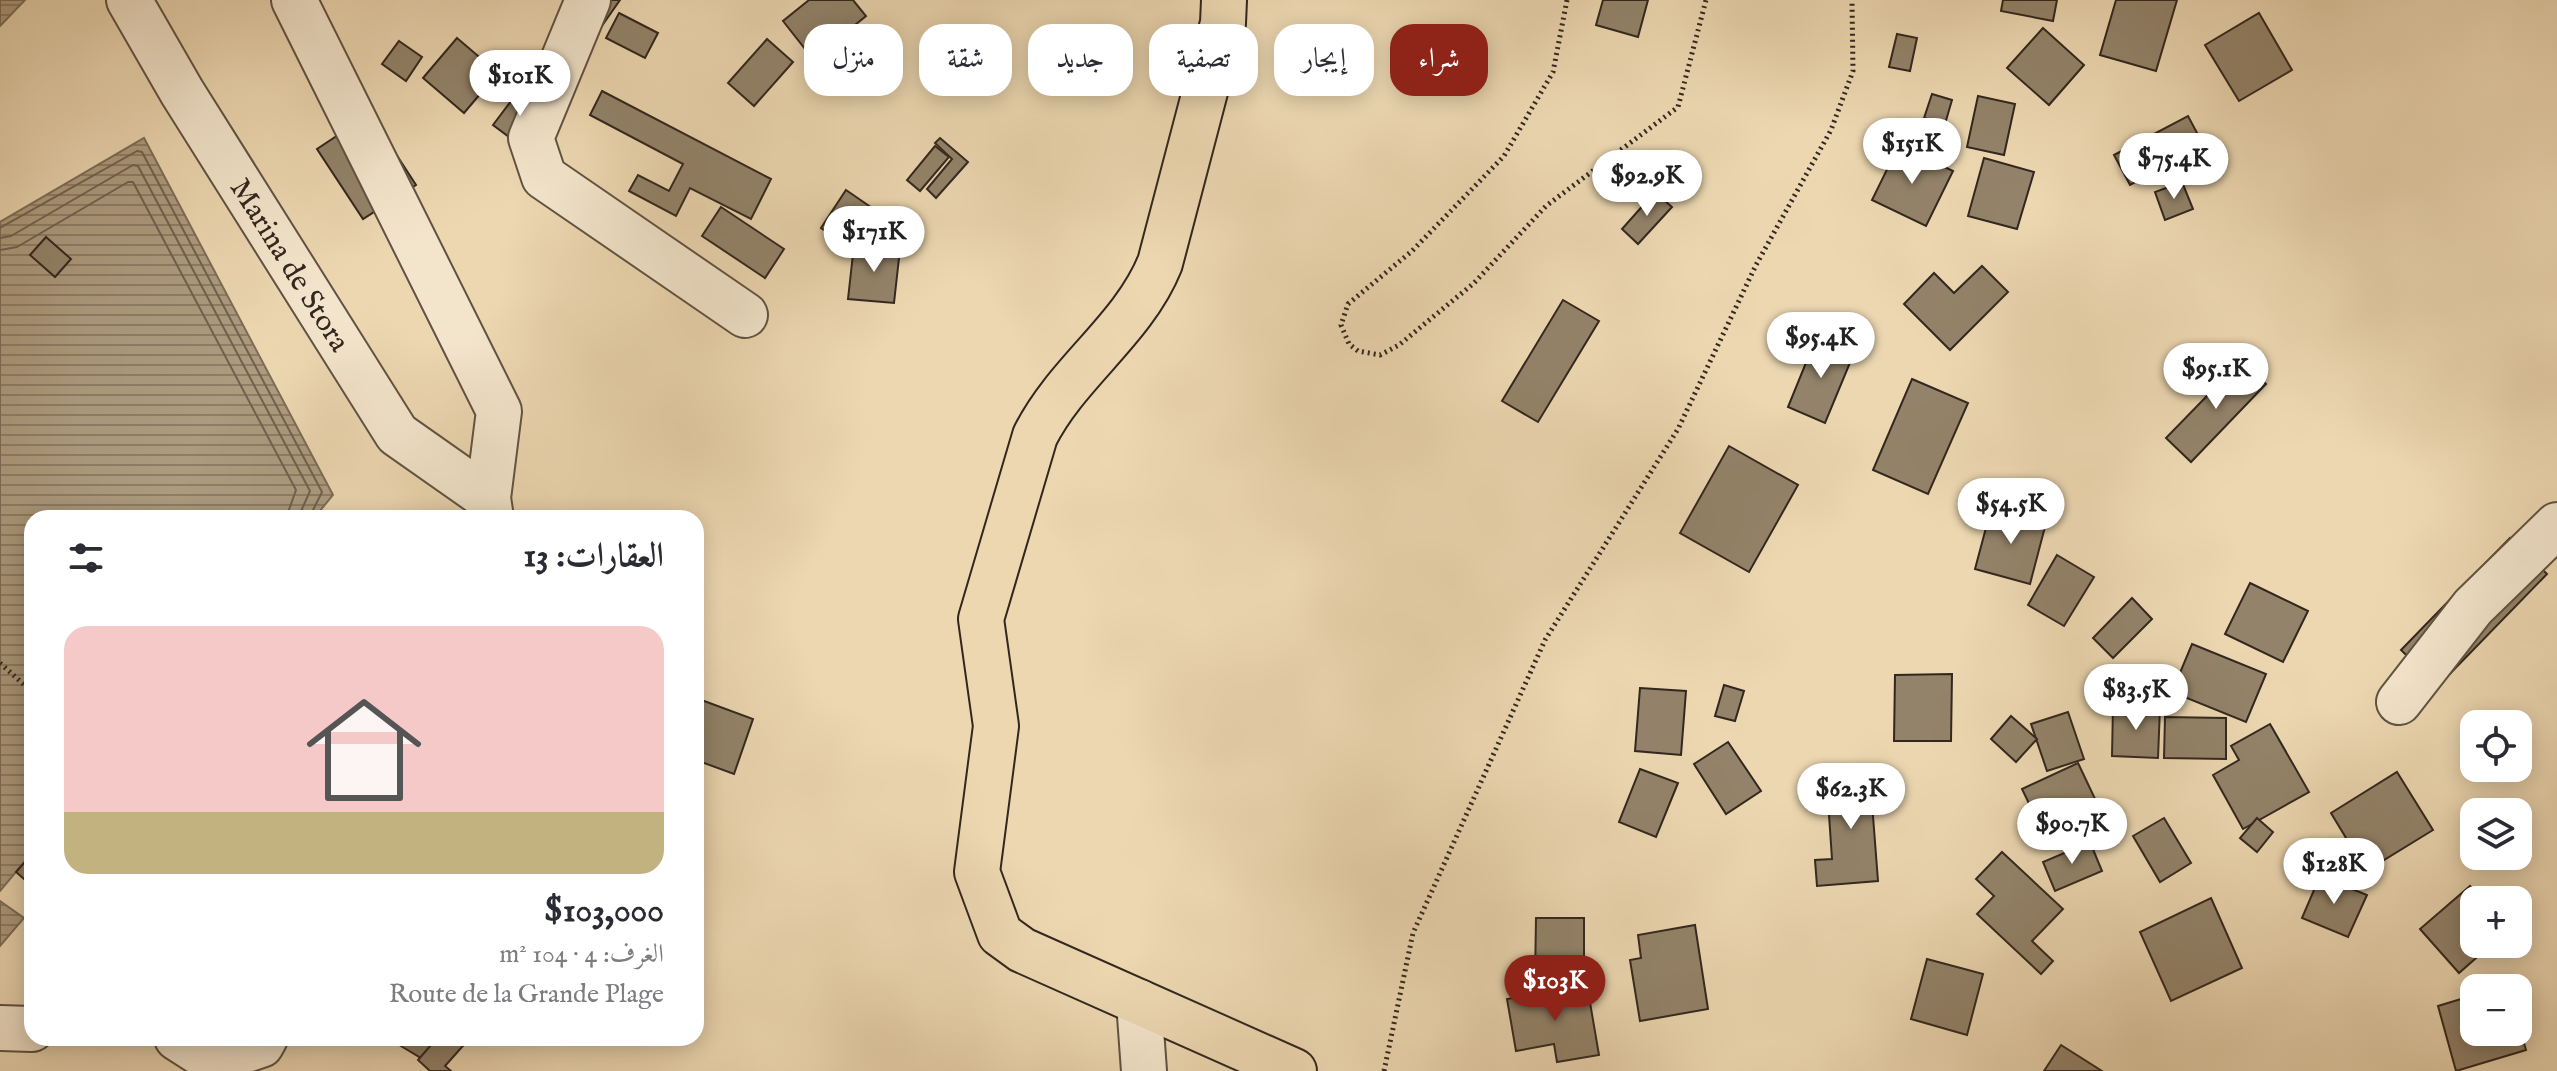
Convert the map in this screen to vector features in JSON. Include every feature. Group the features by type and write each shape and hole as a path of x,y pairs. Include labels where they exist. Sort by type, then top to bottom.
{"main road":[{"path":"1224,0 1223,23 1160,263 1148,294 1047,413 981,619 996,726 977,872 984,899 1000,934 1022,950 1294,1071"}],"street":[{"name":"Marina de Stora","path":"129,0 182,92 397,434 485,510"},
{"name":"Marina de Stora","path":"294,0 499,411 486,510"},
{"path":"588,0 531,138 544,177 745,315"},
{"path":"2399,702 2473,607 2557,525"},
{"path":"1139,1002 1144,1071"},
{"path":"0,1028 24,1029"},
{"path":"190,1046 213,1061 258,1046"}],"path":[{"path":"1567,0 1553,72 1504,156 1412,251 1348,304 1341,325 1349,344 1358,351 1380,355 1399,345 1474,283 1546,206 1678,107 1706,0"},
{"path":"1384,1071 1413,933 1545,640 1678,429 1756,265 1831,130 1853,71 1852,0"},
{"path":"0,663 24,685"}],"water":[{"path":"0,0 25,0 0,26"},
{"path":"144,138 333,495 321,510 24,510 24,862 0,891 0,222"},
{"path":"0,901 24,918 0,946"}],"building":[{"path":"591,0 620,0 597,33"},
{"path":"809,0 853,0 866,16 856,24 804,24 804,48 783,21"},
{"path":"1603,0 1648,0 1638,37 1596,25"},
{"path":"2003,0 2057,0 2053,21 2001,11"},
{"path":"2116,0 2177,0 2156,71 2100,55"},
{"path":"619,13 658,33 645,58 606,38"},
{"path":"2259,13 2292,70 2239,101 2205,45"},
{"path":"2043,28 2084,65 2049,105 2007,68"},
{"path":"1897,34 1917,38 1910,71 1889,67"},
{"path":"457,38 498,73 464,113 423,78"},
{"path":"767,39 793,62 754,106 728,83"},
{"path":"399,41 422,57 406,81 382,64"},
{"path":"520,89 548,110 521,146 493,125"},
{"path":"602,91 771,179 751,219 690,188 676,216 629,191 638,175 669,191 683,164 590,115"},
{"path":"1932,94 1952,100 1945,124 1924,118"},
{"path":"1978,96 2015,104 2004,155 1967,147"},
{"path":"370,114 416,185 363,219 317,149"},
{"path":"2188,116 2204,146 2130,185 2114,155"},
{"path":"940,138 968,162 936,198 927,189 952,159 935,143"},
{"path":"1899,145 1953,171 1926,226 1872,200"},
{"path":"935,146 949,157 920,191 907,180"},
{"path":"1984,158 2034,172 2017,229 1968,216"},
{"path":"2182,182 2193,209 2165,220 2155,192"},
{"path":"846,190 875,210 849,248 821,228"},
{"path":"1655,192 1672,207 1638,244 1622,229"},
{"path":"721,207 784,249 765,278 702,236"},
{"path":"46,237 71,259 55,277 30,255"},
{"path":"854,245 900,249 894,303 848,299"},
{"path":"1982,266 2008,292 1950,350 1904,304 1934,273 1954,293"},
{"path":"1563,300 1599,321 1538,422 1502,401"},
{"path":"1816,338 1854,353 1825,423 1788,407"},
{"path":"2242,360 2266,384 2191,462 2166,438"},
{"path":"1912,379 1968,403 1928,494 1873,470"},
{"path":"1729,446 1798,485 1749,572 1680,533"},
{"path":"1991,509 2046,523 2030,584 1975,569"},
{"path":"2510,538 2547,574 2438,686 2401,650"},
{"path":"2057,555 2094,577 2064,626 2028,605"},
{"path":"2250,583 2308,611 2283,662 2225,634"},
{"path":"2132,598 2152,619 2113,658 2093,638"},
{"path":"2192,644 2266,674 2246,722 2172,692"},
{"path":"1952,674 1951,741 1894,741 1895,675"},
{"path":"1724,685 1744,691 1735,721 1715,716"},
{"path":"1640,688 1686,691 1681,755 1635,751"},
{"path":"704,701 753,719 734,774 704,763"},
{"path":"2113,706 2160,708 2158,758 2112,756"},
{"path":"2068,712 2084,759 2047,771 2031,724"},
{"path":"2011,716 2037,739 2016,762 1991,739"},
{"path":"2165,717 2226,718 2226,759 2164,758"},
{"path":"2270,724 2309,792 2243,829 2213,775 2239,760 2231,746"},
{"path":"1728,742 1761,791 1726,814 1694,764"},
{"path":"2078,763 2097,803 2058,821 2068,841 2051,849 2022,789"},
{"path":"1869,764 1878,881 1817,886 1815,860 1832,859 1828,800 1839,799 1836,767"},
{"path":"1640,769 1678,783 1656,837 1619,822"},
{"path":"2397,772 2433,830 2366,871 2331,813"},
{"path":"2164,818 2191,863 2160,882 2133,836"},
{"path":"2257,818 2273,832 2257,852 2240,838"},
{"path":"2090,842 2102,871 2055,891 2043,862"},
{"path":"2002,852 2063,909 2032,941 2053,961 2041,974 1977,914 1994,896 1976,879"},
{"path":"24,863 24,879 16,872"},
{"path":"2320,876 2367,895 2348,937 2302,918"},
{"path":"2460,895 2460,958 2476,958 2459,973 2420,929"},
{"path":"2211,898 2242,968 2171,1001 2140,932"},
{"path":"1536,918 1584,918 1584,980 1535,980"},
{"path":"1695,925 1708,1009 1640,1021 1630,960 1641,958 1638,935"},
{"path":"1927,959 1983,974 1967,1035 1911,1019"},
{"path":"1587,985 1599,1055 1557,1062 1554,1044 1516,1051 1507,999"},
{"path":"2460,999 2460,1046 2525,1046 2526,1050 2456,1071 2438,1006"},
{"path":"2061,1045 2102,1071 2044,1071"},
{"path":"401,1046 434,1046 426,1061"},
{"path":"430,1046 463,1046 445,1066 451,1071 430,1071 418,1060"}]}
